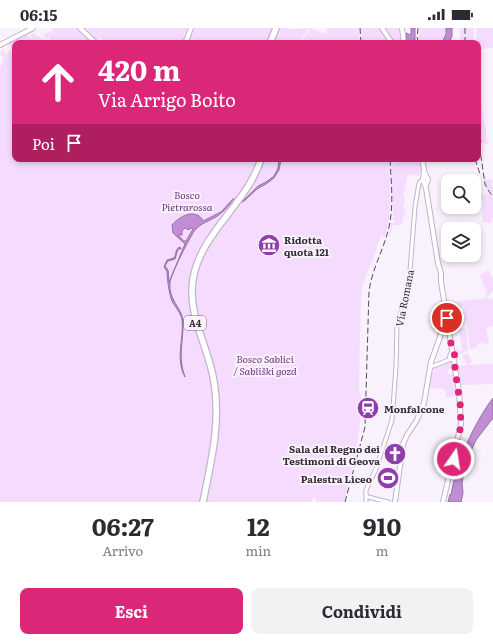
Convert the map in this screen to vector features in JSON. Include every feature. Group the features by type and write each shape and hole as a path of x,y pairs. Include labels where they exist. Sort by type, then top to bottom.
{"highway":[{"path":"270,40 275,28"},
{"name":"A4","path":"202,502 213,444 215,410 214,392 210,371 192,311 190,296 192,279 195,265 203,247 244,192 259,162"}],"main road":[{"path":"0,45 33,28"},
{"path":"80,28 93,40"},
{"path":"186,40 191,28"},
{"path":"382,28 387,40"},
{"path":"382,28 390,40"},
{"path":"402,28 404,40"},
{"path":"423,162 438,260 442,271 441,283 452,357"},
{"path":"395,502 405,438 417,420 424,402 430,366 445,325 446,317"},
{"path":"443,502 460,430 461,418 459,392 445,325"}],"street":[{"name":"Via Romana","path":"366,502 367,487 382,453 392,417 397,326 408,283 415,208 419,184 420,181 425,180"},
{"path":"430,366 446,361 452,357"},
{"path":"366,495 388,502"},
{"path":"366,502 369,497"}],"green space":[{"path":"50,28 78,28 91,40 50,40 49,37 46,39 45,36 42,37 43,35 53,31"},
{"path":"81,28 190,28 184,40 104,40 99,37 95,40"},
{"path":"192,28 272,28 268,40 186,40"},
{"path":"277,28 309,28 301,40 272,40"},
{"path":"310,28 326,33 327,28 359,28 360,40 303,40"},
{"path":"361,28 380,28 386,40 362,40"},
{"path":"383,28 400,28 401,40 391,40"},
{"path":"419,28 446,28 446,34 443,40 419,40"},
{"path":"460,28 465,28 464,40 460,40"},
{"path":"466,28 474,28 473,40 465,40"},
{"path":"477,28 493,28 493,48 481,49 481,40 476,40"},
{"path":"26,33 30,38 32,37 30,34 34,33 43,40 14,40"},
{"path":"12,42 11,47 6,43"},
{"name":"Bosco Pietrarossa","path":"2,50 8,54 8,50 12,52 12,162 257,162 242,191 201,250 194,266 190,283 189,293 191,311 207,363 214,413 212,442 200,502 0,502 0,68 4,57 1,56 0,52"},
{"path":"481,101 488,144 483,145 484,171"},
{"name":"Bosco Sablici / Sabliški gozd","path":"260,162 279,162 279,165 275,174 266,182 258,186 243,201 257,189 274,178 279,170 280,162 389,162 390,199 388,228 385,237 381,235 372,263 364,281 361,294 359,388 361,398 360,426 358,446 344,502 315,502 317,499 314,497 311,502 204,502 218,412 203,336 194,303 196,273 200,259 231,214"},
{"path":"391,162 394,162 392,164 393,166 395,162 421,162 423,174 421,176 421,170 419,176 408,174 403,196 405,197 403,208 406,209 401,225 393,225 389,238 391,223 395,223 393,220"},
{"path":"485,175 486,180 492,179 493,196 486,187"},
{"path":"488,193 493,198 493,217 491,223 482,222 483,200 481,198 481,195"},
{"path":"488,270 493,280 493,291 487,297 490,300 493,298 493,326 486,328 489,344 485,345 483,342 477,345 477,347 470,349 464,307 455,309 455,302 486,298 485,295 487,295 480,275"},
{"path":"466,328 468,350 460,354 456,354 454,352 457,348 457,344 458,351 462,350 459,329"},
{"path":"468,353 472,362 468,365 493,364 493,384 461,385 458,366 467,365 462,355"},
{"path":"451,361 453,369 448,369 448,374 454,374 458,396 446,398 446,392 444,389 429,388 432,372 434,372 433,367"}],"shaded area":[{"path":"411,28 415,28 415,40 407,40 406,33 411,35"},
{"path":"446,28 452,28 450,40 443,40 446,34"},
{"path":"279,162 280,162 279,170 274,178 257,189 242,202 258,186 274,176 278,168"},
{"path":"234,198 223,212 196,229 175,268 185,244 173,233 172,225 181,217 188,214 196,214 203,221 221,212","holes":["185,228 189,230 190,228 193,229 186,241 178,235 182,235 182,231"]},
{"path":"178,248 181,248 178,249 175,259 168,261 165,266 168,270 169,282 173,274 170,283 171,294 183,320 181,362 185,377 182,370 180,356 182,320 171,298 168,286 167,271 164,267 167,260 174,258"},
{"path":"493,398 493,418 476,440 466,462 462,483 463,493 461,502 448,502 461,457 479,419"}],"railway":[{"path":"360,28 361,40"},
{"path":"418,28 418,40"},
{"path":"465,28 465,40"},
{"path":"481,157 485,184 493,197"},
{"path":"345,502 365,427 369,291 391,219 392,193 390,162"},
{"path":"476,162 480,174"}],"place":[{"name":"Ridotta quota 121","path":"269,245"},
{"name":"Monfalcone","path":"368,408"},
{"name":"Sala del Regno dei Testimoni di Geova","path":"395,454"},
{"name":"Palestra Liceo","path":"388,478"}],"route":[{"path":"447,318 452,350 455,355 455,369 461,410 461,424 454,459"}]}
